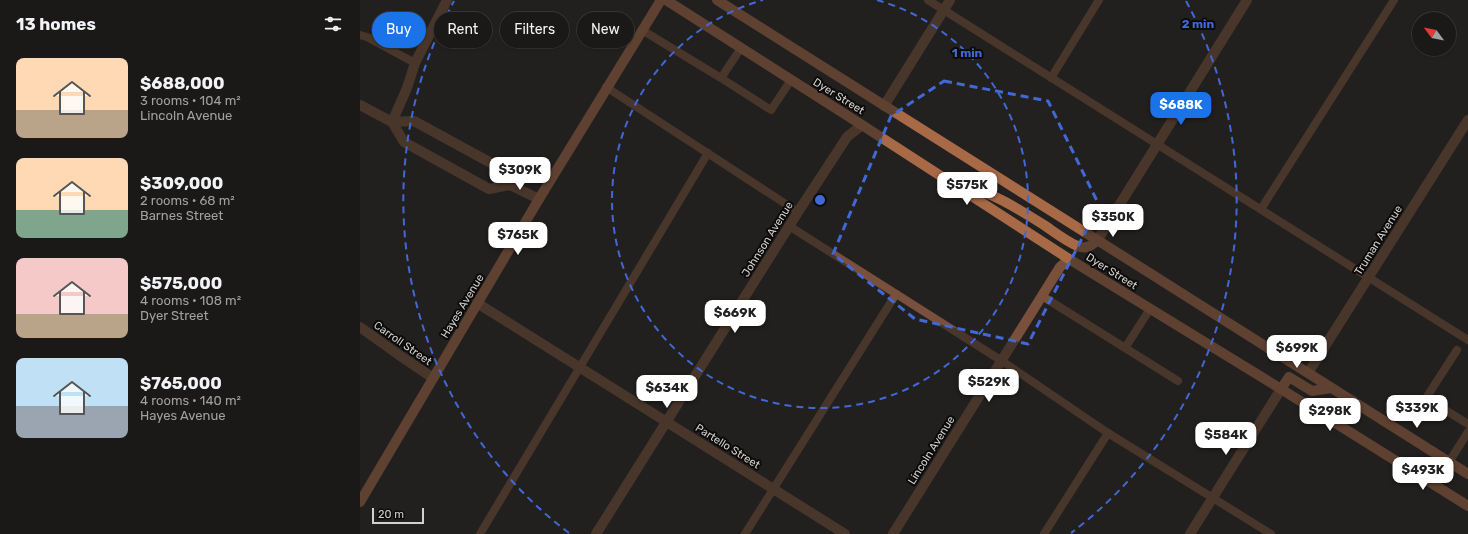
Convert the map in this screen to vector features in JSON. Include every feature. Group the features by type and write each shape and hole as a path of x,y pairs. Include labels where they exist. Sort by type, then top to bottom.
{"main road":[{"name":"Hayes Avenue","path":"360,502 606,87 661,0"},
{"name":"Dyer Street","path":"666,0 1069,259 1468,506"},
{"name":"Dyer Street","path":"718,0 1468,474"},
{"path":"951,182 975,188 1016,207 1063,238 1082,247 1090,246 1098,241"},
{"path":"1281,389 1289,377 1312,391 1331,388"}],"street":[{"path":"392,122 415,63 447,0"},
{"path":"884,106 950,0"},
{"path":"1098,241 1248,0"},
{"path":"360,105 392,122 414,121 502,169 510,186"},
{"name":"Truman Avenue","path":"1308,373 1468,120"},
{"path":"392,122 404,142 489,189 510,186 539,199"},
{"name":"Johnson Avenue","path":"596,534 798,212 847,137 862,125"},
{"name":"Lincoln Avenue","path":"893,534 1060,267 1069,259"},
{"name":"Partello Street","path":"477,303 845,534"},
{"name":"Carroll Street","path":"360,327 399,356 433,378"},
{"path":"1190,534 1281,389"}],"lane":[{"path":"928,0 1468,340"},
{"path":"1051,78 1099,0"},
{"path":"1261,209 1394,0"},
{"path":"642,30 771,110 791,80"},
{"path":"360,36 367,37 415,63"},
{"path":"721,78 740,48"},
{"path":"606,87 798,212"},
{"path":"480,534 708,153"},
{"path":"789,226 1002,361 1108,433 1270,534"},
{"path":"745,534 896,294"},
{"path":"1042,296 1178,381"},
{"path":"1125,348 1150,309"},
{"path":"1457,350 1426,398 1468,424"},
{"path":"1449,462 1468,432"},
{"path":"1044,534 1108,433"}],"highlighted area":[{"path":"944,81 1048,101 1099,205 1028,344 915,319 833,254 891,116"}]}
